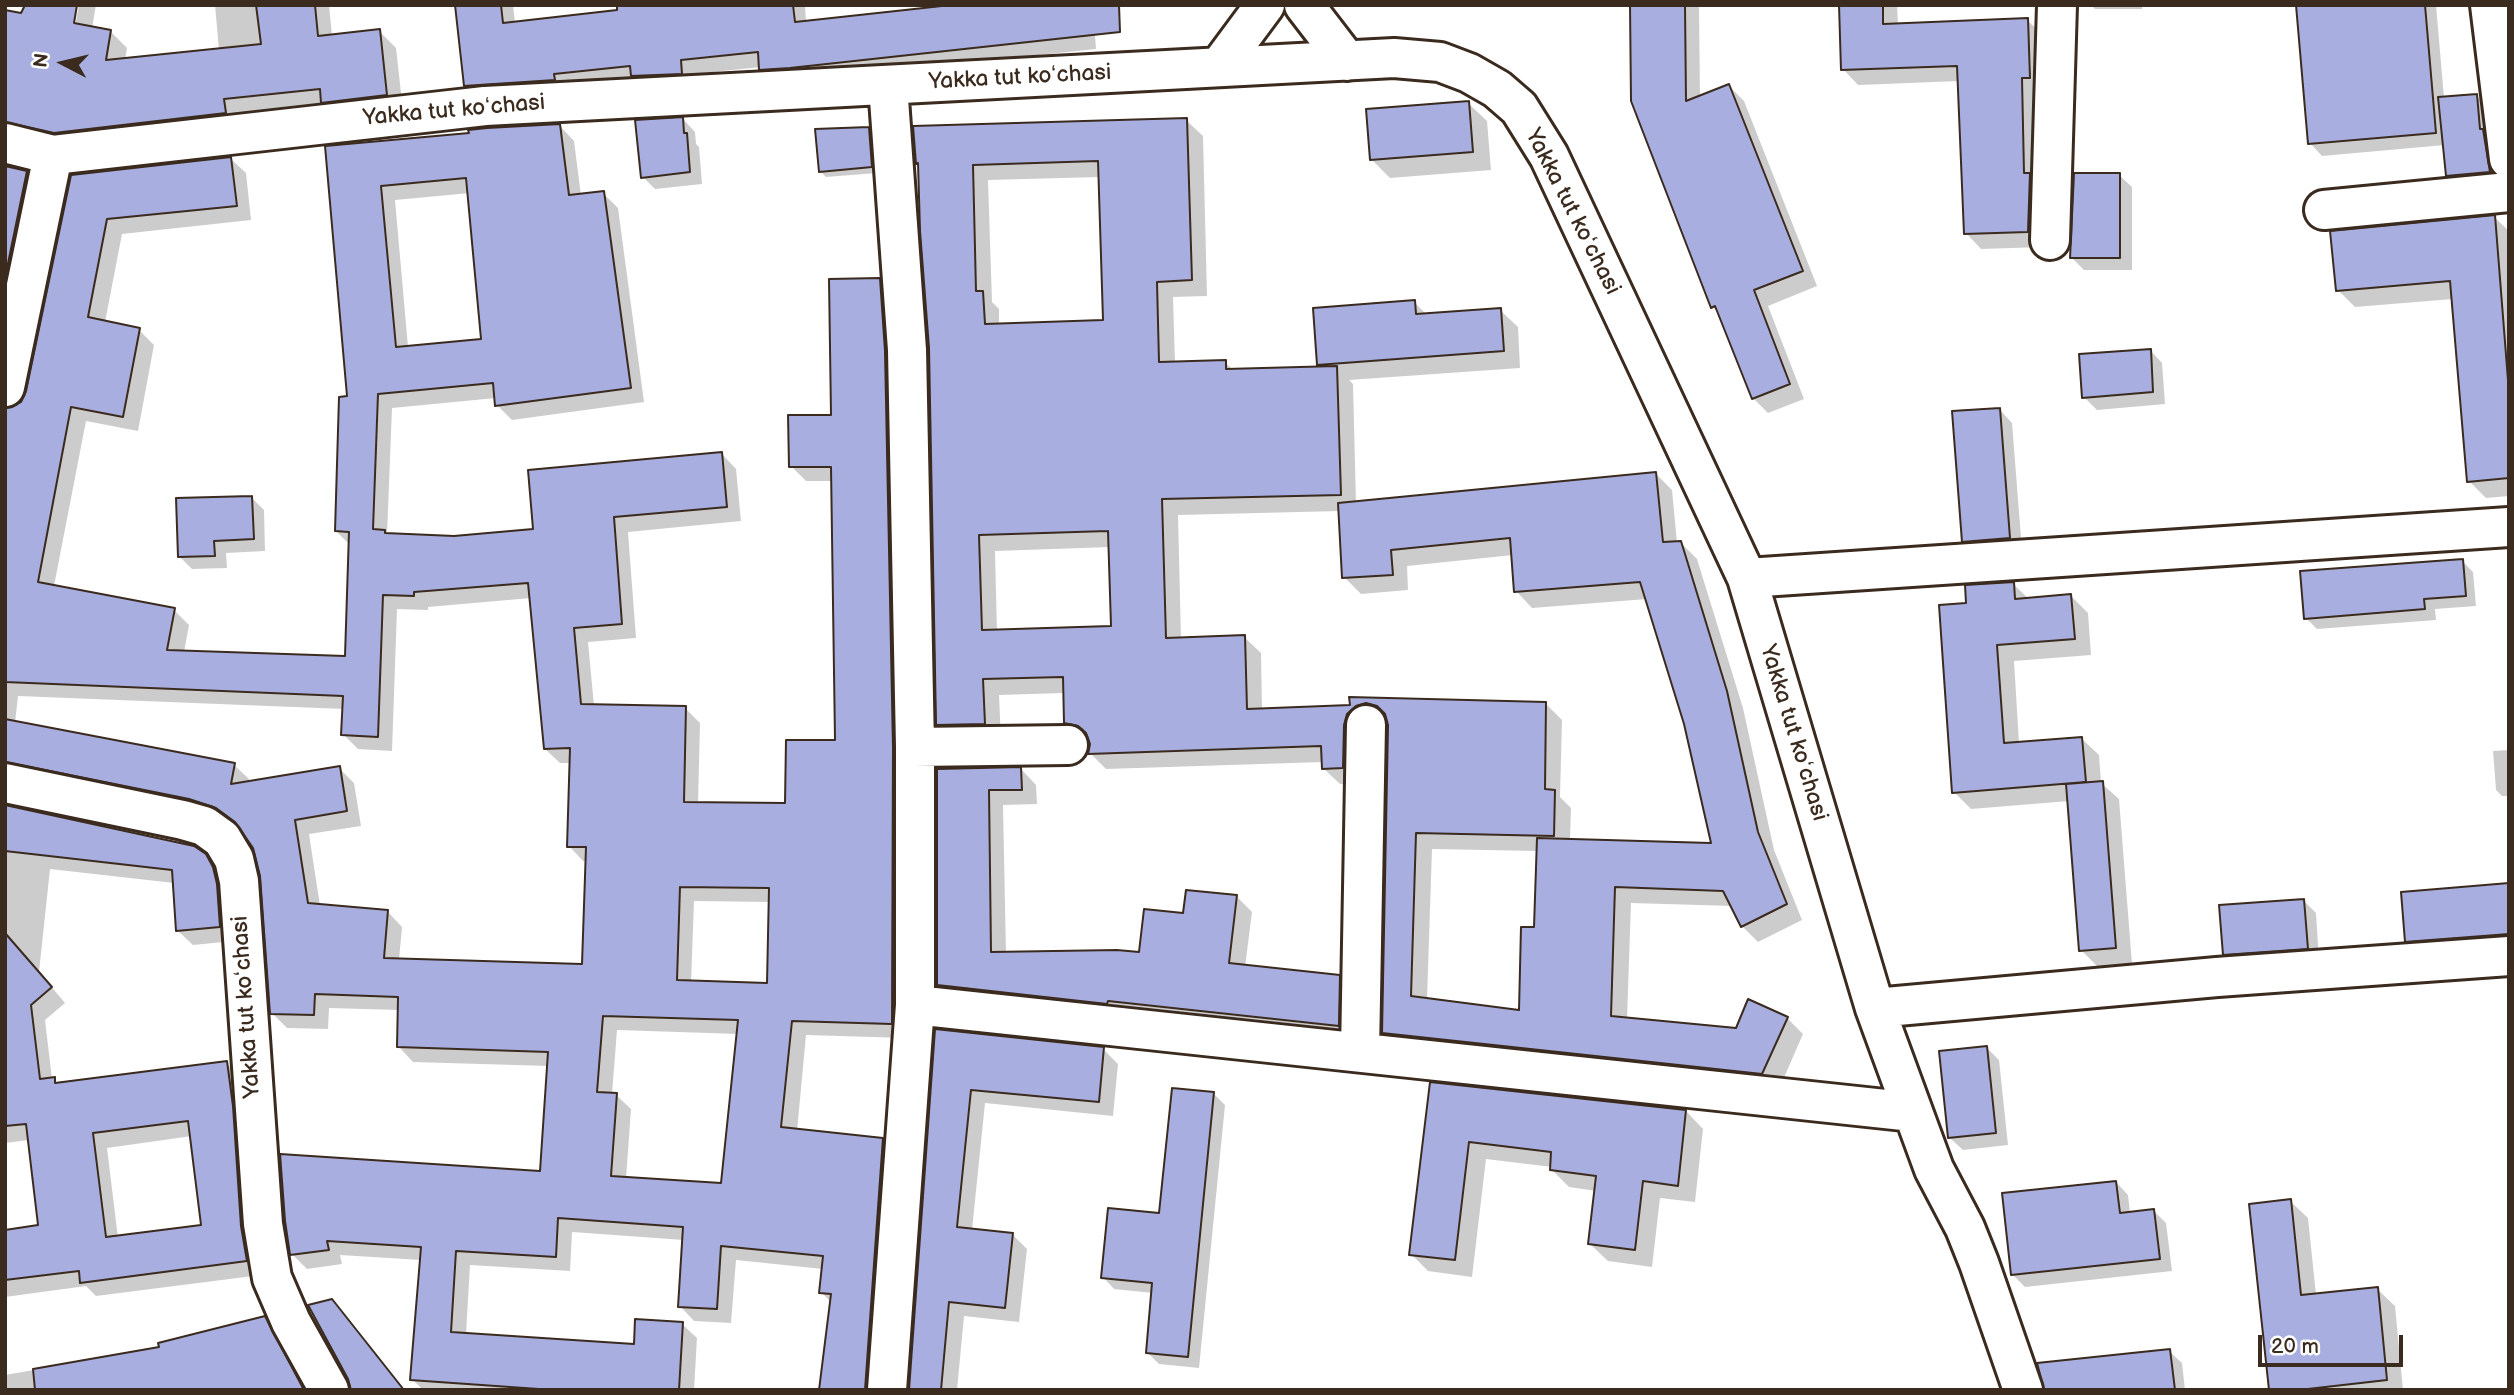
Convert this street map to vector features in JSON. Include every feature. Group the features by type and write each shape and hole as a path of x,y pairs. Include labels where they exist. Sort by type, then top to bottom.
{"street":[{"path":"1219,67 1265,5"},
{"path":"1304,5 1347,61"},
{"path":"2050,240 2057,5"},
{"path":"2490,5 2509,159"},
{"name":"Yakka tut koʻchasi","path":"5,144 53,155 485,106 1394,58 1440,62 1469,73 1497,89 1519,108 1549,156 1747,578 1875,1008 1934,1169 1965,1228 1979,1263 2023,1390"},
{"path":"887,1390 915,1005 915,747 907,350 888,85"},
{"path":"5,387 53,155"},
{"path":"2324,210 2509,192"},
{"path":"1747,578 2509,527"},
{"path":"1360,1052 1366,725"},
{"path":"915,747 1068,745"},
{"name":"Yakka tut koʻchasi","path":"5,783 204,826 222,839 234,859 239,881 262,1224 272,1278 290,1322 329,1390"},
{"path":"1875,1008 2217,976 2509,956"},
{"path":"915,1005 1913,1112"}],"building":[{"path":"25,5 77,5 74,23 111,30 106,60 261,44 256,5 315,5 318,36 380,29 387,95 321,103 320,89 224,99 226,113 54,133 5,122 5,10 21,13"},
{"path":"455,5 501,5 503,23 617,10 617,5 793,5 795,22 951,5 1119,5 1120,32 759,70 758,52 681,60 682,74 631,76 630,66 554,74 555,80 464,86"},
{"path":"1630,5 1685,5 1686,101 1729,84 1803,271 1754,290 1790,384 1752,399 1715,306 1711,308 1631,101"},
{"path":"1839,5 1883,5 1883,24 2028,18 2030,78 2022,78 2024,173 2030,173 2028,232 1964,234 1957,66 1841,70"},
{"path":"2296,5 2425,5 2436,133 2308,144"},
{"path":"2477,94 2480,129 2483,129 2490,172 2446,176 2438,97"},
{"path":"1469,101 1473,152 1370,160 1366,109"},
{"path":"683,117 690,172 641,178 635,120"},
{"path":"1187,118 1192,280 1157,282 1159,362 1226,360 1226,369 1337,366 1341,495 1162,499 1166,638 1245,635 1247,709 1350,705 1349,697 1546,702 1545,789 1555,790 1554,836 1416,833 1411,996 1519,1010 1521,927 1534,927 1537,838 1711,843 1684,724 1640,582 1514,592 1510,538 1391,550 1393,575 1342,578 1338,503 1656,472 1663,542 1681,541 1727,691 1758,832 1787,904 1741,927 1723,891 1615,887 1611,1016 1736,1028 1748,999 1788,1017 1762,1074 1382,1033 1388,725 1385,714 1377,706 1366,703 1356,706 1347,714 1344,725 1343,768 1322,769 1321,746 1088,754 1090,744 1086,733 1078,726 1064,723 1063,677 983,679 985,724 936,725 929,348 918,163 916,164 913,126","holes":["1098,161 1103,320 985,324 983,291 976,291 973,165","1108,531 1111,626 982,630 979,535"]},
{"path":"560,124 569,195 604,191 631,388 495,406 493,383 378,394 373,529 385,530 385,533 454,536 533,529 528,470 722,452 727,507 614,517 622,624 574,628 581,704 686,706 684,802 785,803 786,740 835,740 831,467 789,467 788,415 831,415 829,279 880,278 885,351 893,747 892,1024 792,1021 781,1127 883,1138 865,1390 819,1390 831,1294 819,1293 823,1256 721,1246 717,1309 678,1307 683,1227 558,1218 556,1257 456,1251 451,1332 634,1344 635,1319 683,1322 679,1390 553,1390 410,1380 421,1247 327,1241 329,1250 290,1255 280,1154 540,1171 548,1052 397,1047 398,997 315,994 314,1015 270,1014 260,876 253,848 235,822 216,808 189,799 5,762 5,719 235,763 231,784 340,766 347,811 295,820 308,903 388,910 384,958 582,964 586,847 567,847 570,748 544,749 528,583 414,592 414,596 383,595 378,737 341,735 343,696 5,682 5,408 21,402 26,391 71,175 231,157 237,206 107,219 88,317 140,328 123,417 71,407 38,582 175,608 167,650 345,656 349,532 335,531 339,397 347,396 325,146 469,133 468,130","holes":["466,178 481,339 396,347 381,186","680,887 769,888 767,983 677,980","603,1016 738,1020 721,1183 611,1176 617,1093 597,1092"]},
{"path":"869,127 872,167 819,172 815,129"},
{"path":"5,166 27,171 5,278"},
{"path":"2074,173 2120,173 2120,258 2070,258"},
{"path":"2495,215 2509,393 2509,478 2467,482 2450,281 2336,291 2330,231"},
{"path":"1415,300 1416,314 1501,308 1504,351 1317,365 1313,308"},
{"path":"2151,349 2153,392 2082,398 2079,354"},
{"path":"2000,408 2010,538 1962,542 1952,411"},
{"path":"252,496 254,539 214,541 215,556 178,557 176,498"},
{"path":"2463,559 2466,596 2424,599 2425,609 2304,619 2300,571"},
{"path":"2014,582 2015,599 2071,594 2075,639 1997,645 2004,743 2082,737 2086,782 1952,793 1939,605 1966,603 1965,585"},
{"path":"1021,767 1022,790 989,790 991,952 1139,952 1144,909 1183,913 1186,890 1237,895 1229,963 1340,975 1339,1026 937,985 937,769"},
{"path":"2103,781 2116,948 2079,951 2066,784"},
{"path":"5,805 194,846 206,854 213,867 220,927 176,931 172,870 5,851"},
{"path":"2509,883 2509,934 2405,942 2401,892"},
{"path":"2304,899 2308,949 2223,955 2219,905"},
{"path":"5,933 52,987 31,1005 40,1079 55,1077 55,1083 227,1061 233,1106 241,1226 247,1261 80,1283 79,1271 5,1280 5,1230 38,1225 26,1124 5,1126","holes":["188,1121 201,1225 106,1237 93,1133"]},
{"path":"935,1029 1104,1047 1099,1102 971,1090 957,1227 1013,1233 1005,1308 949,1302 941,1390 909,1390"},
{"path":"1987,1046 1996,1133 1948,1138 1939,1051"},
{"path":"1430,1082 1686,1110 1678,1186 1643,1181 1635,1250 1588,1244 1596,1176 1550,1170 1551,1152 1469,1142 1455,1260 1409,1255"},
{"path":"1172,1088 1214,1092 1188,1357 1146,1353 1152,1283 1101,1278 1108,1208 1159,1213"},
{"path":"2116,1181 2120,1213 2154,1209 2160,1259 2011,1275 2002,1193"},
{"path":"2291,1199 2301,1295 2378,1287 2387,1380 2299,1390 2269,1390 2249,1204"},
{"path":"332,1299 404,1390 351,1390 348,1379 308,1305"},
{"path":"265,1316 304,1390 35,1390 33,1369 159,1347 158,1343"},
{"path":"2170,1349 2175,1390 2044,1390 2037,1363"}]}
